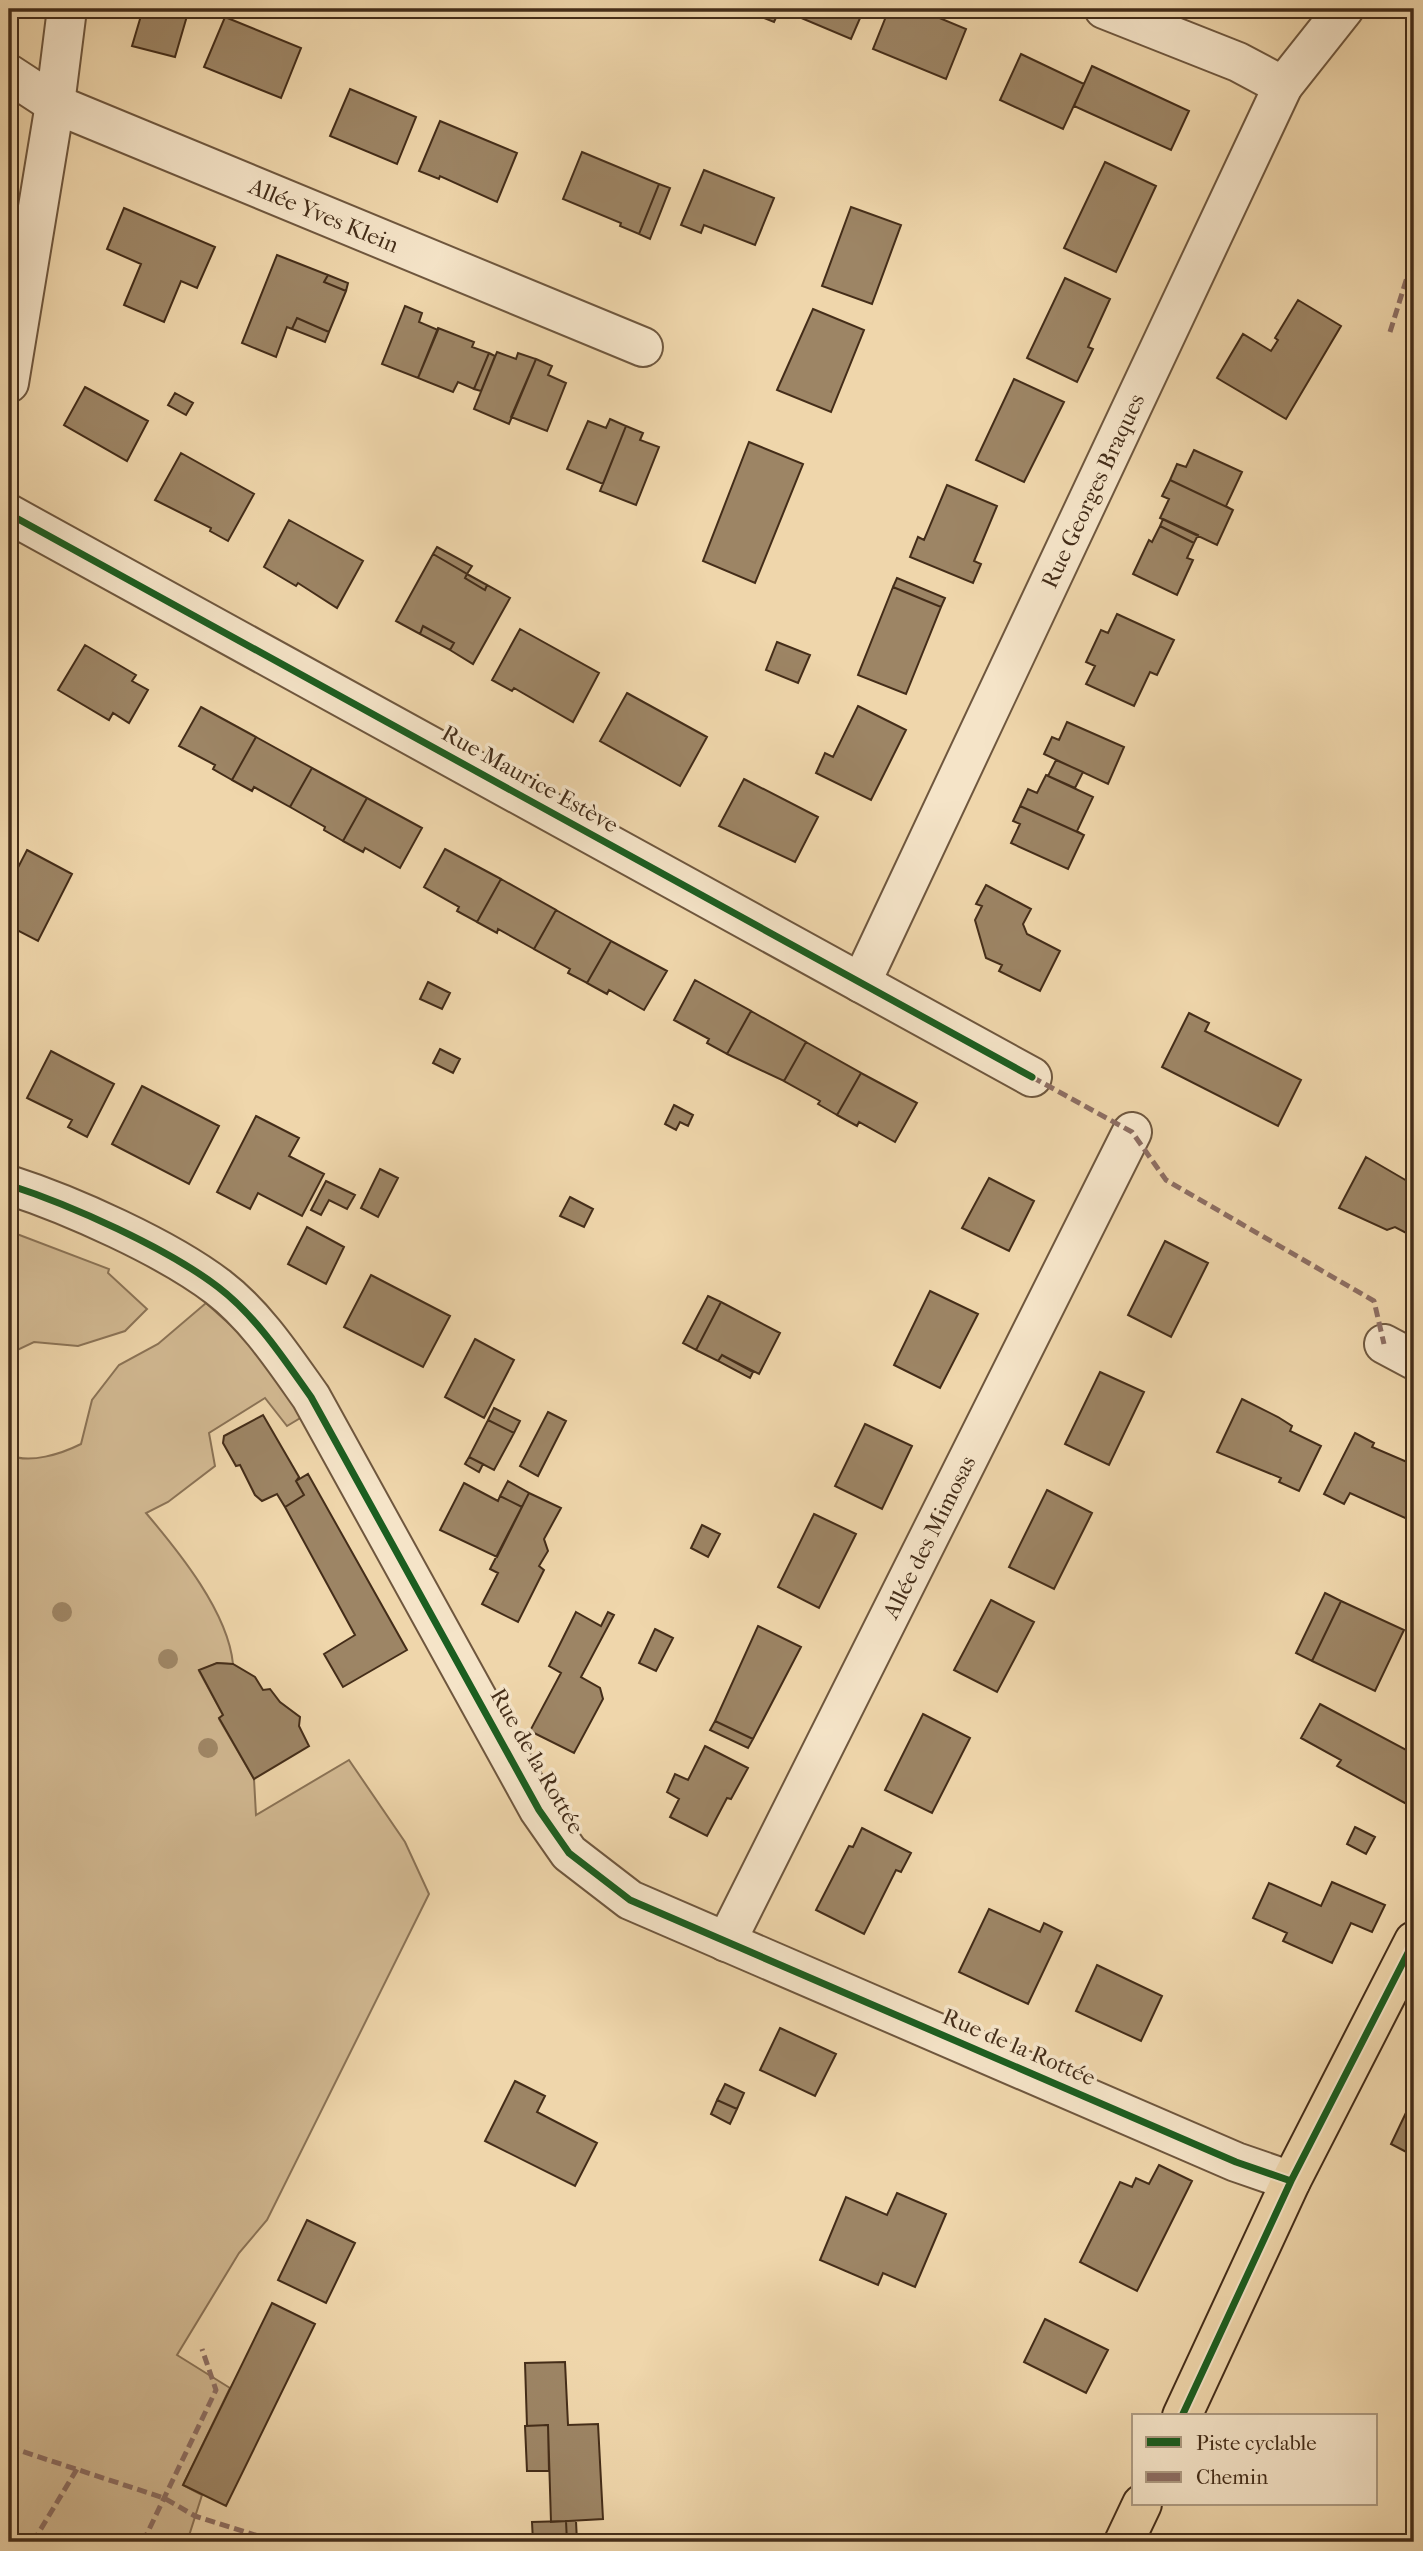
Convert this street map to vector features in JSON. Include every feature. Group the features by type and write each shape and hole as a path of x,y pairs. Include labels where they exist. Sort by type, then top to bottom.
{"main road":[{"path":"1183,2414 1290,2181 1414,1941"},
{"path":"1124,2542 1141,2506"}],"street":[{"path":"9,383 55,104 67,9"},
{"path":"1104,9 1238,62 1283,86"},
{"name":"Rue Georges Braques","path":"861,983 1283,86 1344,9"},
{"name":"Allée Yves Klein","path":"9,74 55,104 643,347"},
{"name":"Rue Maurice Estève","path":"9,514 1032,1077"},
{"name":"Allée des Mimosas","path":"726,1942 1132,1132"},
{"name":"Rue de la Rottée","path":"9,1185 46,1197 186,1266 220,1289 272,1342 311,1396 539,1810 569,1853 630,1900 1236,2162 1290,2181"}],"shaded area":[{"path":"9,1231 109,1269 108,1273 147,1309 125,1331 78,1346 34,1342 9,1354"},
{"path":"206,1303 257,1349 302,1417 287,1426 265,1398 209,1433 215,1466 168,1502 146,1513 200,1584 222,1624 229,1644 233,1664 217,1663 199,1671 223,1715 219,1719 254,1779 256,1815 349,1760 405,1842 429,1894 267,2220 239,2253 177,2355 230,2388 183,2485 202,2495 187,2542 9,2542 9,1455 36,1458 81,1444 92,1400 119,1365 158,1344"}],"building":[{"path":"143,9 193,9 190,17 187,16 175,57 132,46"},
{"path":"742,9 780,9 774,22"},
{"path":"780,9 864,9 851,39"},
{"path":"889,9 918,9 966,29 946,79 873,49"},
{"path":"225,17 301,48 281,98 204,67"},
{"path":"1021,54 1084,84 1063,129 1000,100"},
{"path":"1092,66 1189,111 1171,150 1074,106"},
{"path":"350,89 416,117 397,164 330,136"},
{"path":"440,121 517,153 497,202 440,176 439,179 419,171"},
{"path":"582,152 659,184 639,234 620,226 621,223 563,199"},
{"path":"1105,162 1156,186 1116,272 1064,248"},
{"path":"704,170 774,198 755,245 704,225 701,233 681,225"},
{"path":"659,184 670,188 650,239 639,234"},
{"path":"851,207 901,225 872,304 822,286"},
{"path":"124,208 215,247 197,288 181,281 164,322 124,305 141,264 107,249"},
{"path":"277,255 328,275 324,282 346,291 329,332 297,318 292,329 287,327 276,357 242,343"},
{"path":"328,275 348,283 346,291 324,282"},
{"path":"1065,278 1110,299 1088,347 1093,349 1077,382 1027,358"},
{"path":"1298,300 1341,326 1286,419 1217,378 1243,334 1271,351 1278,340 1275,338"},
{"path":"405,306 422,313 419,322 438,330 418,378 382,364"},
{"path":"813,309 864,330 831,412 777,390"},
{"path":"297,318 329,332 325,342 292,329"},
{"path":"438,328 474,342 472,347 489,353 474,389 458,382 453,392 418,378"},
{"path":"497,352 516,359 518,353 536,359 509,424 474,409"},
{"path":"489,353 495,356 481,391 474,389"},
{"path":"536,359 552,366 548,375 566,383 547,431 511,417"},
{"path":"1014,379 1064,402 1024,482 976,460"},
{"path":"85,387 148,421 127,461 64,425"},
{"path":"175,393 193,403 186,415 168,405"},
{"path":"610,419 626,426 603,484 567,469 588,421 606,428"},
{"path":"626,426 643,433 640,440 659,447 636,505 600,491"},
{"path":"749,442 803,464 755,583 703,561"},
{"path":"1194,450 1242,472 1226,506 1233,510 1170,480 1177,464 1186,467"},
{"path":"181,453 254,494 228,541 210,531 211,528 155,500"},
{"path":"1170,480 1233,510 1217,545 1160,518 1169,499 1162,496"},
{"path":"947,485 997,506 974,561 981,564 973,583 910,557 918,537 924,540"},
{"path":"1163,519 1198,535 1194,543 1160,526"},
{"path":"289,520 363,561 337,608 298,583 296,586 264,567"},
{"path":"1160,526 1194,543 1187,558 1193,560 1177,595 1133,574 1149,540 1152,542"},
{"path":"437,547 472,566 467,574 433,554"},
{"path":"433,554 467,574 465,578 485,590 487,585 510,598 473,664 450,650 454,643 423,626 420,634 396,621"},
{"path":"467,574 487,585 485,590 465,578"},
{"path":"897,578 945,598 941,607 893,587"},
{"path":"893,587 941,607 906,694 858,675"},
{"path":"1117,614 1174,640 1157,675 1150,672 1134,706 1086,684 1095,666 1086,662 1101,630 1108,633"},
{"path":"423,626 454,643 450,650 420,634"},
{"path":"520,629 599,673 573,722 514,688 512,691 492,680"},
{"path":"777,642 810,655 798,683 766,670"},
{"path":"85,645 136,675 132,681 148,690 129,723 113,713 109,720 58,690"},
{"path":"627,693 707,737 680,786 600,741"},
{"path":"858,706 906,730 871,800 816,773 825,753 833,757"},
{"path":"201,707 256,737 232,780 213,769 215,765 179,746"},
{"path":"1067,722 1124,747 1108,784 1044,754 1052,737 1059,740"},
{"path":"256,737 312,768 290,807 254,787 252,791 232,780"},
{"path":"1056,760 1083,772 1075,788 1048,776"},
{"path":"312,768 367,798 343,841 290,807"},
{"path":"1046,775 1093,797 1077,831 1084,835 1020,806 1028,789 1037,793"},
{"path":"744,779 818,817 795,862 719,826"},
{"path":"367,798 422,828 400,868 365,848 363,852 343,841"},
{"path":"1020,806 1084,835 1068,869 1011,843 1020,824 1013,821"},
{"path":"445,849 501,879 477,922 457,911 459,907 424,887"},
{"path":"27,850 72,874 38,941 9,926 9,885"},
{"path":"501,879 556,910 534,949 498,929 497,933 477,922"},
{"path":"986,885 1031,909 1023,924 1027,934 1060,951 1040,991 999,971 1002,965 986,958 975,920 982,906 976,904"},
{"path":"556,910 611,941 587,983 568,973 570,969 534,949"},
{"path":"611,941 667,971 644,1010 609,990 607,994 587,983"},
{"path":"695,980 751,1011 727,1054 707,1043 709,1039 674,1020"},
{"path":"428,982 450,993 442,1009 420,999"},
{"path":"751,1011 806,1042 784,1081 727,1054"},
{"path":"1189,1013 1209,1023 1205,1031 1301,1080 1278,1126 1162,1067"},
{"path":"806,1042 861,1073 837,1115 818,1104 820,1101 784,1081"},
{"path":"440,1049 460,1059 453,1073 433,1063"},
{"path":"51,1051 114,1084 87,1137 68,1127 72,1120 27,1098"},
{"path":"861,1073 917,1103 895,1142 859,1122 857,1126 837,1115"},
{"path":"142,1086 219,1126 189,1184 112,1144"},
{"path":"674,1105 693,1115 688,1126 680,1122 676,1130 665,1124"},
{"path":"256,1116 299,1138 289,1156 324,1174 302,1216 258,1193 250,1209 217,1192"},
{"path":"1366,1157 1414,1185 1414,1237 1395,1227 1387,1230 1339,1208"},
{"path":"380,1169 398,1178 378,1217 361,1208"},
{"path":"989,1178 1034,1201 1009,1251 962,1228"},
{"path":"326,1181 355,1195 347,1209 329,1200 321,1215 311,1210"},
{"path":"570,1197 593,1209 584,1227 560,1216"},
{"path":"307,1227 344,1247 326,1284 288,1264"},
{"path":"1165,1241 1208,1263 1171,1337 1128,1315"},
{"path":"371,1275 450,1316 423,1367 344,1327"},
{"path":"930,1291 978,1314 940,1388 894,1365"},
{"path":"708,1296 721,1302 696,1350 683,1343"},
{"path":"721,1302 780,1333 759,1374 722,1355 718,1361 696,1350"},
{"path":"475,1339 514,1360 484,1418 445,1397"},
{"path":"722,1355 753,1372 750,1378 718,1361"},
{"path":"1100,1372 1144,1392 1109,1465 1065,1444"},
{"path":"1242,1399 1292,1426 1290,1431 1321,1446 1299,1491 1279,1482 1281,1478 1217,1452"},
{"path":"494,1408 520,1421 514,1433 488,1420"},
{"path":"548,1412 566,1421 538,1476 520,1466"},
{"path":"263,1415 299,1477 296,1481 304,1495 285,1507 277,1494 262,1501 255,1495 240,1465 236,1466 223,1443 224,1436"},
{"path":"488,1420 514,1433 494,1470 469,1457"},
{"path":"865,1424 912,1446 882,1509 835,1486"},
{"path":"1355,1433 1374,1443 1372,1447 1414,1465 1414,1522 1350,1493 1344,1504 1324,1494"},
{"path":"469,1457 483,1464 479,1472 465,1464"},
{"path":"308,1474 407,1650 343,1687 324,1654 355,1635 285,1507 304,1495 296,1481"},
{"path":"508,1481 529,1493 522,1507 500,1496"},
{"path":"464,1483 498,1501 500,1496 522,1507 497,1557 440,1530"},
{"path":"1047,1490 1092,1513 1054,1589 1009,1567"},
{"path":"529,1493 561,1508 544,1539 548,1551 539,1566 544,1570 518,1622 482,1604 498,1573 490,1569"},
{"path":"814,1514 856,1534 819,1608 778,1587"},
{"path":"702,1525 720,1534 708,1557 691,1548"},
{"path":"1325,1593 1341,1601 1312,1661 1296,1653"},
{"path":"991,1600 1034,1622 997,1692 954,1670"},
{"path":"1341,1601 1404,1630 1375,1691 1312,1661"},
{"path":"576,1612 601,1626 608,1612 614,1615 581,1677 600,1688 603,1699 574,1753 530,1731 561,1673 549,1666"},
{"path":"758,1626 801,1647 753,1739 715,1721"},
{"path":"655,1629 673,1638 656,1671 639,1663"},
{"path":"217,1663 233,1664 255,1677 263,1690 270,1689 280,1702 300,1717 299,1726 309,1746 254,1779 219,1718 223,1715 199,1670"},
{"path":"1320,1704 1414,1754 1414,1808 1337,1766 1341,1760 1301,1738"},
{"path":"923,1714 970,1738 932,1813 885,1790"},
{"path":"715,1721 753,1739 748,1748 710,1730"},
{"path":"705,1746 748,1768 731,1799 727,1798 707,1836 670,1817 679,1799 667,1792 675,1774 688,1780"},
{"path":"1355,1827 1375,1837 1366,1854 1347,1844"},
{"path":"862,1828 911,1853 901,1872 896,1870 864,1934 816,1910 849,1846 853,1847"},
{"path":"1332,1882 1385,1905 1372,1932 1351,1923 1332,1963 1283,1941 1287,1933 1253,1918 1269,1883 1321,1906"},
{"path":"989,1909 1040,1932 1044,1923 1062,1932 1028,2004 959,1972"},
{"path":"1097,1965 1162,1996 1141,2041 1076,2011"},
{"path":"780,2028 836,2054 815,2096 760,2070"},
{"path":"515,2081 545,2096 537,2112 597,2143 575,2186 485,2141"},
{"path":"725,2084 744,2093 737,2109 717,2100"},
{"path":"1414,2096 1414,2156 1391,2144"},
{"path":"717,2100 737,2109 730,2124 711,2114"},
{"path":"1159,2165 1192,2181 1137,2291 1080,2262 1120,2182 1132,2187 1136,2178 1149,2184"},
{"path":"897,2193 946,2214 915,2287 883,2273 878,2285 820,2260 846,2197 887,2215"},
{"path":"307,2220 355,2243 326,2303 278,2280"},
{"path":"272,2303 315,2324 226,2506 183,2485"},
{"path":"1045,2319 1108,2350 1086,2393 1024,2362"},
{"path":"565,2362 568,2425 598,2424 603,2519 551,2522 548,2425 527,2426 525,2363"},
{"path":"548,2425 549,2471 527,2471 525,2426"},
{"path":"566,2521 576,2521 577,2542 567,2542"},
{"path":"566,2521 567,2542 533,2542 532,2522"}],"marked path":[{"path":"1390,332 1414,255"},
{"path":"1032,1077 1132,1132 1166,1180 1374,1301 1384,1344"},
{"path":"143,2542 216,2390 202,2349"},
{"path":"9,2447 164,2498 195,2516 277,2542"},
{"path":"33,2542 77,2469"}],"cycle path":[{"path":"9,514 1032,1077"},
{"path":"9,1185 89,1216 173,1257 232,1298 257,1325 311,1397 539,1810 569,1853 630,1900 1236,2162 1291,2181"},
{"path":"1183,2414 1291,2181 1414,1941"}]}
